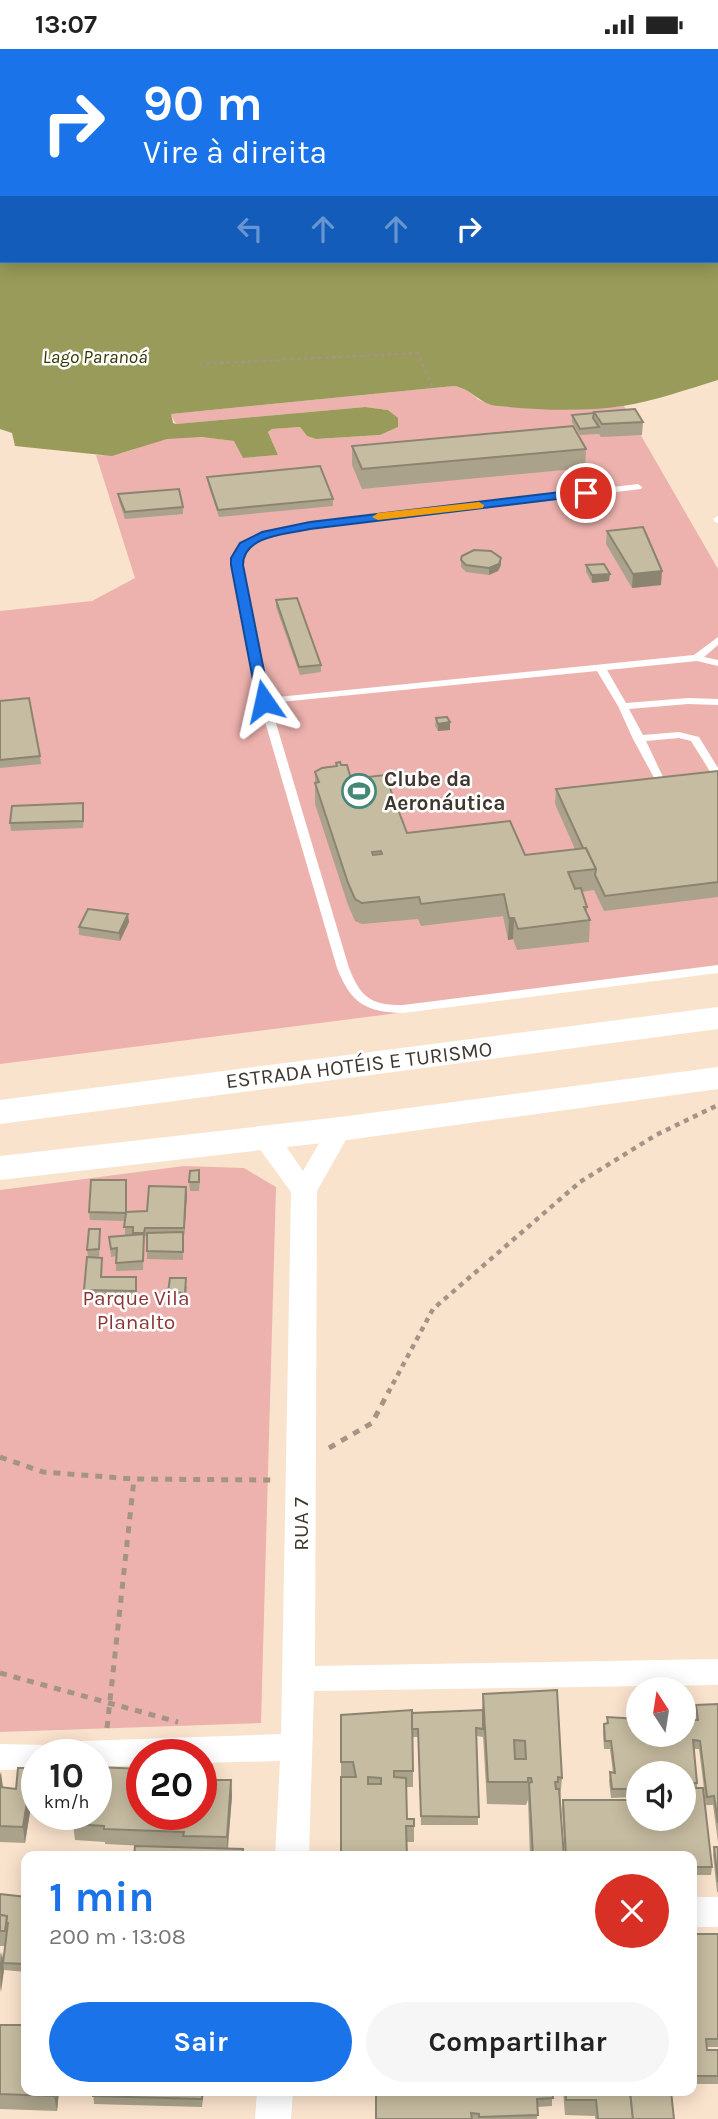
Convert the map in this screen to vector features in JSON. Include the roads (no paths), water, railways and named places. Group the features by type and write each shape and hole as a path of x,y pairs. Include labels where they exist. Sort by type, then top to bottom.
{"main road":[{"name":"ESTRADA HOTÉIS E TURISMO","path":"0,1112 718,1019"},
{"path":"0,1168 340,1129 718,1078"}],"street":[{"name":"RUA 7","path":"292,1851 298,1747 304,1191 340,1129"},
{"path":"264,1137 304,1191"},
{"path":"299,1679 718,1672"},
{"path":"112,1753 298,1747"},
{"path":"0,1757 21,1756"},
{"path":"697,1912 718,1912"},
{"path":"273,2119 275,2096"}],"lane":[{"path":"638,487 285,530 253,539 240,550 237,565 264,701 343,968 351,988 366,1004 381,1009 403,1009 718,969"},
{"path":"697,658 718,640"},
{"path":"264,701 697,658 718,663"},
{"path":"600,667 623,706 638,739 662,783 672,787 714,779 716,773 695,739 679,735 638,739"},
{"path":"623,706 688,701 718,702"}],"water":[{"name":"Lago Paranoá","path":"0,263 718,263 718,380 647,401 592,409 498,406 486,403 454,386 171,414 173,423 176,424 365,407 388,410 398,418 398,427 380,435 316,439 307,436 300,427 272,429 268,432 278,455 243,458 234,441 201,437 167,439 112,456 15,446 12,433 0,429"}],"place":[{"name":"Clube da Aeronáutica","path":"359,791"}],"park label":[{"name":"Parque Vila Planalto","path":"136,1310"}]}
